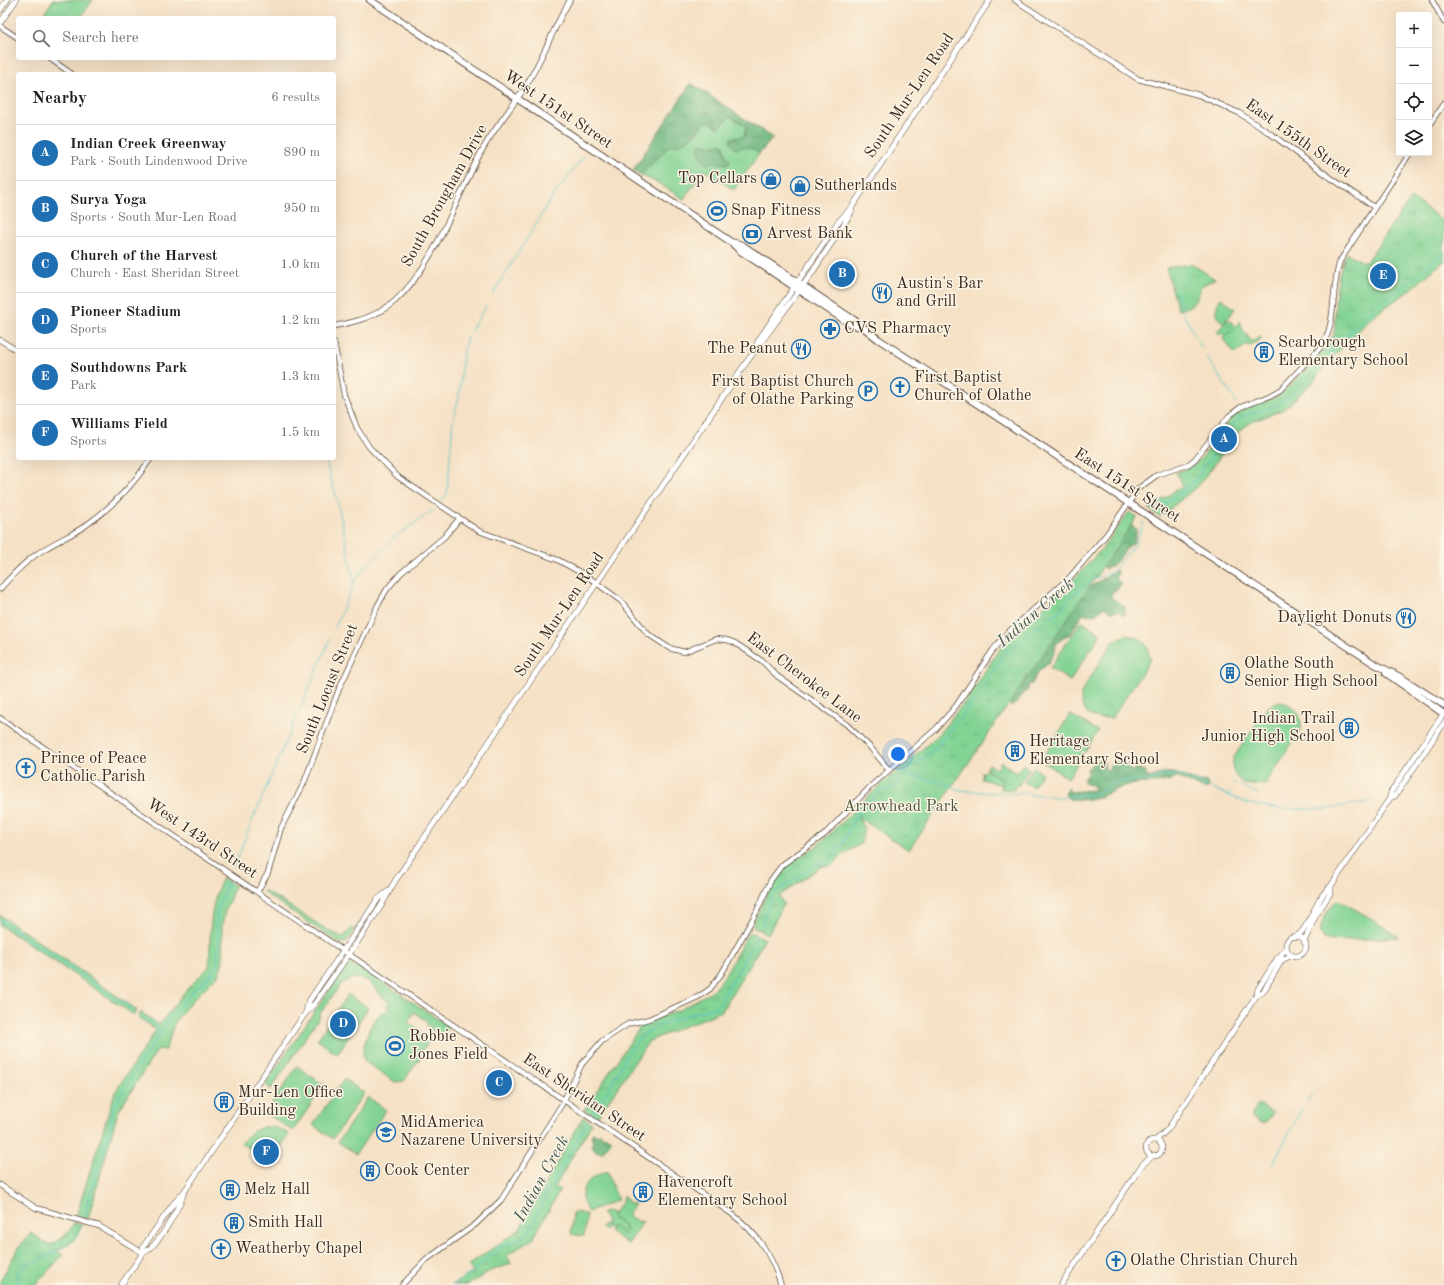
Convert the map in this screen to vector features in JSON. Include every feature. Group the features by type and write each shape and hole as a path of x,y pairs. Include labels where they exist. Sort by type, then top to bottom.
{"main road":[{"path":"0,10 7,0"},
{"path":"0,23 16,0"},
{"name":"West 151st Street","path":"370,0 731,242 739,250 798,287"},
{"name":"South Mur-Len Road","path":"121,1285 143,1253 143,1247 174,1203 184,1192 304,1015 314,1004 349,954 381,906 387,892 754,353 762,344 831,232 852,207 990,0"},
{"name":"South Mur-Len Road","path":"798,287 824,255 851,213 852,207"},
{"path":"824,255 826,246 833,236 831,232"},
{"name":"East 151st Street","path":"798,287 850,324 861,328 1378,666 1402,678 1444,705"},
{"name":"East 151st Street","path":"1378,666 1398,683 1444,713"},
{"path":"1258,994 1258,989 1286,948 1288,940 1303,932 1318,902 1326,890 1331,886 1390,798 1390,793 1444,713"},
{"path":"1390,798 1396,796 1444,723"},
{"path":"1304,942 1315,917 1330,892 1331,886"},
{"name":"South Mur-Len Road","path":"304,1015 309,1001 378,899 387,892"},
{"path":"1061,1285 1142,1165 1149,1142 1156,1140 1168,1129 1258,994 1262,992 1282,960 1292,955 1299,955 1303,953 1306,946 1304,942 1300,938 1295,937"},
{"path":"1286,948 1292,955"},
{"path":"1142,1165 1160,1152 1168,1129"},
{"path":"1156,1140 1162,1146"},
{"path":"1147,1150 1154,1156"}],"street":[{"name":"South Brougham Drive","path":"336,326 354,322 373,315 392,303 410,286 436,242 481,152 517,99 533,72 570,0"},
{"name":"East 155th Street","path":"1015,0 1138,79 1196,94 1239,113 1374,207"},
{"path":"1432,0 1444,22"},
{"path":"0,26 16,37"},
{"path":"52,60 69,72"},
{"path":"1432,121 1444,103"},
{"path":"402,1285 426,1260 483,1219 501,1200 565,1100 578,1071 586,1059 612,1033 630,1023 649,1019 698,998 710,988 722,973 776,872 787,861 824,836 861,795 929,736 951,713 1004,636 1070,577 1095,549 1139,488 1150,479 1195,460 1204,451 1229,416 1241,407 1280,390 1320,348 1329,332 1335,281 1340,261 1408,156"},
{"path":"0,340 16,350"},
{"name":"East Cherokee Lane","path":"336,352 347,404 357,428 370,447 398,477 459,519 490,537 558,560 597,583 622,601 648,634 669,648 684,652 707,641 719,638 732,641 762,661 777,676 850,727 870,747 889,770"},
{"path":"0,589 18,568 34,555 84,527 97,517 138,476 150,460"},
{"name":"South Locust Street","path":"257,892 268,873 282,828 304,783 339,689 378,605 397,578 444,537 459,519"},
{"name":"West 143rd Street","path":"0,718 349,954"},
{"name":"East Sheridan Street","path":"349,954 742,1221 766,1249 781,1285"},
{"path":"0,1185 36,1208 99,1226 143,1253"}],"green space":[{"path":"53,0 93,0 81,16 42,16"},
{"path":"691,83 773,138 759,154 748,147 735,149 730,142 731,138 744,137 746,126 730,116 719,128 709,121 683,143 670,145 641,175 633,170"},
{"path":"730,116 746,126 744,137 746,146 754,149 759,154 734,190 704,170 684,199 658,183 641,175 670,145 694,135 703,124 709,121 719,128","holes":["721,144 724,145 727,164 702,160 702,157 714,146"]},
{"path":"701,143 714,146 721,144 724,145 726,155 730,160 727,164 713,162 708,164 702,160 698,147"},
{"path":"1411,198 1444,221 1444,261 1409,291 1373,316 1330,360 1314,381 1284,409 1252,422 1240,430 1199,485 1160,517 1149,509 1183,485 1176,472 1186,469 1201,458 1231,419 1252,406 1276,397 1297,379 1329,344 1335,328 1335,302 1338,280 1341,267 1347,253 1365,263"},
{"path":"1190,264 1215,279 1201,286 1198,296 1191,305 1178,310 1166,268"},
{"path":"1221,298 1235,309 1223,323 1218,317 1216,311 1217,305"},
{"path":"1228,319 1236,326 1225,337 1222,333 1220,335 1217,332"},
{"path":"1240,321 1243,330 1252,342 1260,336 1261,339 1251,346 1246,345 1235,354 1223,339"},
{"name":"Arrowhead Park","path":"1129,512 1137,517 909,850 858,817 864,829 861,844 843,854 831,866 822,866 779,896 784,904 768,934 754,928 753,922 768,891 779,873 789,863 814,848 827,837 865,799 936,737 967,699 996,654 1007,641 1075,578 1103,548"},
{"path":"1130,526 1134,527 1137,531 1134,542 1114,564 1105,569 1103,565"},
{"path":"1115,571 1118,571 1116,580 1121,583 1118,589 1111,594 1111,597 1125,607 1125,615 1122,615 1118,611 1111,612 1104,607 1095,615 1083,614 1070,634 1055,645 1055,652 1047,665 1038,673 1032,684 1028,685 1028,690 1022,694 1018,702 1011,706 1009,704 1088,588"},
{"path":"1081,621 1101,634 1070,681 1050,668"},
{"path":"1123,636 1131,636 1142,640 1147,646 1151,659 1112,718 1091,716 1082,705 1082,691 1112,643"},
{"path":"1280,702 1290,705 1297,712 1301,720 1300,731 1265,785 1263,783 1250,785 1244,783 1239,780 1233,770 1232,764 1234,757 1266,709 1273,704"},
{"path":"1070,714 1098,731 1068,778 1041,761"},
{"path":"1100,760 1104,762 1105,769 1107,771 1109,770 1110,765 1115,761 1123,762 1132,772 1136,768 1145,771 1148,778 1173,773 1199,782 1206,781 1209,787 1205,789 1176,777 1169,781 1127,785 1100,797 1085,800 1069,799 1065,794 1068,787 1070,789 1068,792 1095,790 1091,785 1084,783 1084,777 1088,774 1087,769 1095,762"},
{"path":"1001,762 1017,773 1023,764 1029,769 1019,785 1015,786 1014,790 1001,789 1003,781 986,769 989,764 997,769"},
{"path":"1033,767 1042,773 1033,787 1024,782"},
{"path":"987,770 1004,781 1002,785 981,779 983,774 981,773"},
{"path":"223,878 235,886 225,911 222,926 223,960 219,974 186,1007 175,1022 165,1050 158,1049 118,1112 88,1219 76,1216 115,1092 156,1030 138,1017 141,1012 159,1025 186,990 209,967 211,921 218,888"},
{"path":"264,890 329,931 343,937 352,928 354,930 361,920 346,943 339,943 264,893"},
{"path":"1338,900 1367,916 1399,937 1333,941 1324,939 1320,933 1320,929 1328,910"},
{"path":"0,915 137,1010 134,1015 0,925"},
{"path":"749,932 765,939 722,1011 649,1041 597,1118 584,1110 642,1024 679,1010 712,991 723,978"},
{"path":"348,963 354,967 361,967 448,1026 447,1028 438,1042 436,1034 426,1024 427,1021 414,1012 408,1022 420,1030 419,1032 429,1038 429,1041 422,1051 424,1052 404,1081 395,1082 364,1061 363,1056 365,1042 373,1022 381,1013 390,1010 386,1007 389,1002 381,996 367,980 357,978 350,979 342,983 319,1015 320,1016 271,1089 265,1084"},
{"path":"348,994 368,1008 337,1054 317,1040"},
{"path":"297,1066 324,1085 293,1131 266,1113"},
{"path":"344,1079 364,1093 333,1139 313,1125"},
{"path":"368,1097 386,1110 356,1154 338,1142"},
{"path":"1257,1105 1273,1113 1266,1123 1261,1123 1251,1117"},
{"path":"583,1117 592,1123 555,1187 560,1190 533,1239 507,1255 511,1264 490,1271 468,1285 452,1285 473,1272 468,1265 519,1230"},
{"path":"263,1127 275,1127 289,1134 271,1162 241,1143 252,1132"},
{"path":"593,1133 597,1135 601,1133 602,1137 606,1136 612,1140 602,1153 595,1151 591,1145 593,1142 591,1136"},
{"path":"607,1171 618,1200 588,1212 582,1198 584,1187 593,1178"},
{"path":"623,1196 628,1200 627,1202 635,1204 628,1215 638,1222 643,1222 628,1244 609,1231 613,1226 625,1234 627,1232 623,1229 625,1226 611,1217 622,1202"},
{"path":"609,1211 613,1214 611,1217 625,1226 624,1229 627,1231 625,1235 613,1226 611,1229 607,1227 605,1230 601,1228 605,1223 608,1223 602,1214"},
{"path":"573,1212 587,1214 584,1236 571,1234"},
{"path":"74,1222 82,1224 78,1234 73,1241 56,1250 63,1255 35,1285 0,1285 0,1281 19,1247 31,1233 49,1245 64,1236 70,1230"}],"waterway":[{"path":"493,294 553,196 585,155"},
{"name":"Indian Creek","path":"1329,355 1376,305 1398,291 1444,253"},
{"path":"1176,292 1181,308"},
{"path":"442,500 447,494 453,419 459,397 463,352 467,337 486,306"},
{"path":"1182,311 1202,348"},
{"path":"1206,356 1237,403"},
{"name":"Indian Creek","path":"1154,512 1193,483 1237,420 1246,415 1281,403 1298,388 1319,365"},
{"path":"326,460 338,503 354,583 335,628"},
{"path":"354,582 366,566 395,537 433,510"},
{"name":"Indian Creek","path":"979,693 1007,650 1060,610 1074,593 1096,578 1112,572 1135,544 1144,522"},
{"path":"234,867 252,821 330,639"},
{"name":"Indian Creek","path":"761,928 771,898 776,892 817,864 828,862 844,843 849,828 856,816 867,807 873,797 883,790 892,789 902,774 936,748 972,702"},
{"path":"904,774 944,783 960,790 992,793 1000,792 1005,794 1026,793 1030,795 1044,795 1060,798 1099,793 1117,781 1149,781 1165,775 1182,776 1207,787"},
{"path":"1234,785 1236,783 1258,794"},
{"path":"1211,788 1249,804 1281,809 1326,809 1373,801"},
{"path":"1228,795 1231,791"},
{"path":"84,1215 111,1127 113,1108 167,1021 195,988 201,986 217,966 219,938 216,926 217,911 228,882"},
{"path":"0,920 133,1010"},
{"name":"Indian Creek","path":"593,1114 610,1087 627,1054 638,1040 660,1025 717,1007 757,936"},
{"path":"142,1016 156,1027 159,1035"},
{"path":"1307,1102 1312,1094"},
{"path":"1273,1165 1302,1108"},
{"name":"Indian Creek","path":"452,1285 470,1274 498,1249 523,1237 529,1232 546,1195 588,1121"},
{"path":"18,1285 18,1271 25,1264 37,1261 69,1245 77,1237 82,1225"}],"place":[{"name":"Top Cellars","path":"771,179"},
{"name":"Sutherlands","path":"800,186"},
{"name":"Snap Fitness","path":"717,211"},
{"name":"Arvest Bank","path":"752,234"},
{"name":"Surya Yoga","path":"842,274"},
{"name":"Southdowns Park","path":"1383,276"},
{"name":"Austin's Bar and Grill","path":"882,293"},
{"name":"CVS Pharmacy","path":"830,329"},
{"name":"The Peanut","path":"801,349"},
{"name":"Scarborough Elementary School","path":"1264,352"},
{"name":"First Baptist Church of Olathe","path":"900,387"},
{"name":"First Baptist Church of Olathe Parking","path":"868,391"},
{"name":"Indian Creek Greenway","path":"1224,439"},
{"name":"Daylight Donuts","path":"1406,618"},
{"name":"Olathe South Senior High School","path":"1230,673"},
{"name":"Indian Trail Junior High School","path":"1349,728"},
{"name":"Heritage Elementary School","path":"1015,751"},
{"name":"Prince of Peace Catholic Parish","path":"26,768"},
{"name":"Pioneer Stadium","path":"343,1024"},
{"name":"Robbie Jones Field","path":"395,1046"},
{"name":"Church of the Harvest","path":"499,1083"},
{"name":"Mur-Len Office Building","path":"224,1102"},
{"name":"MidAmerica Nazarene University","path":"386,1132"},
{"name":"Williams Field","path":"266,1152"},
{"name":"Cook Center","path":"370,1171"},
{"name":"Melz Hall","path":"230,1190"},
{"name":"Havencroft Elementary School","path":"643,1192"},
{"name":"Smith Hall","path":"234,1223"},
{"name":"Weatherby Chapel","path":"221,1249"},
{"name":"Olathe Christian Church","path":"1116,1261"}]}
